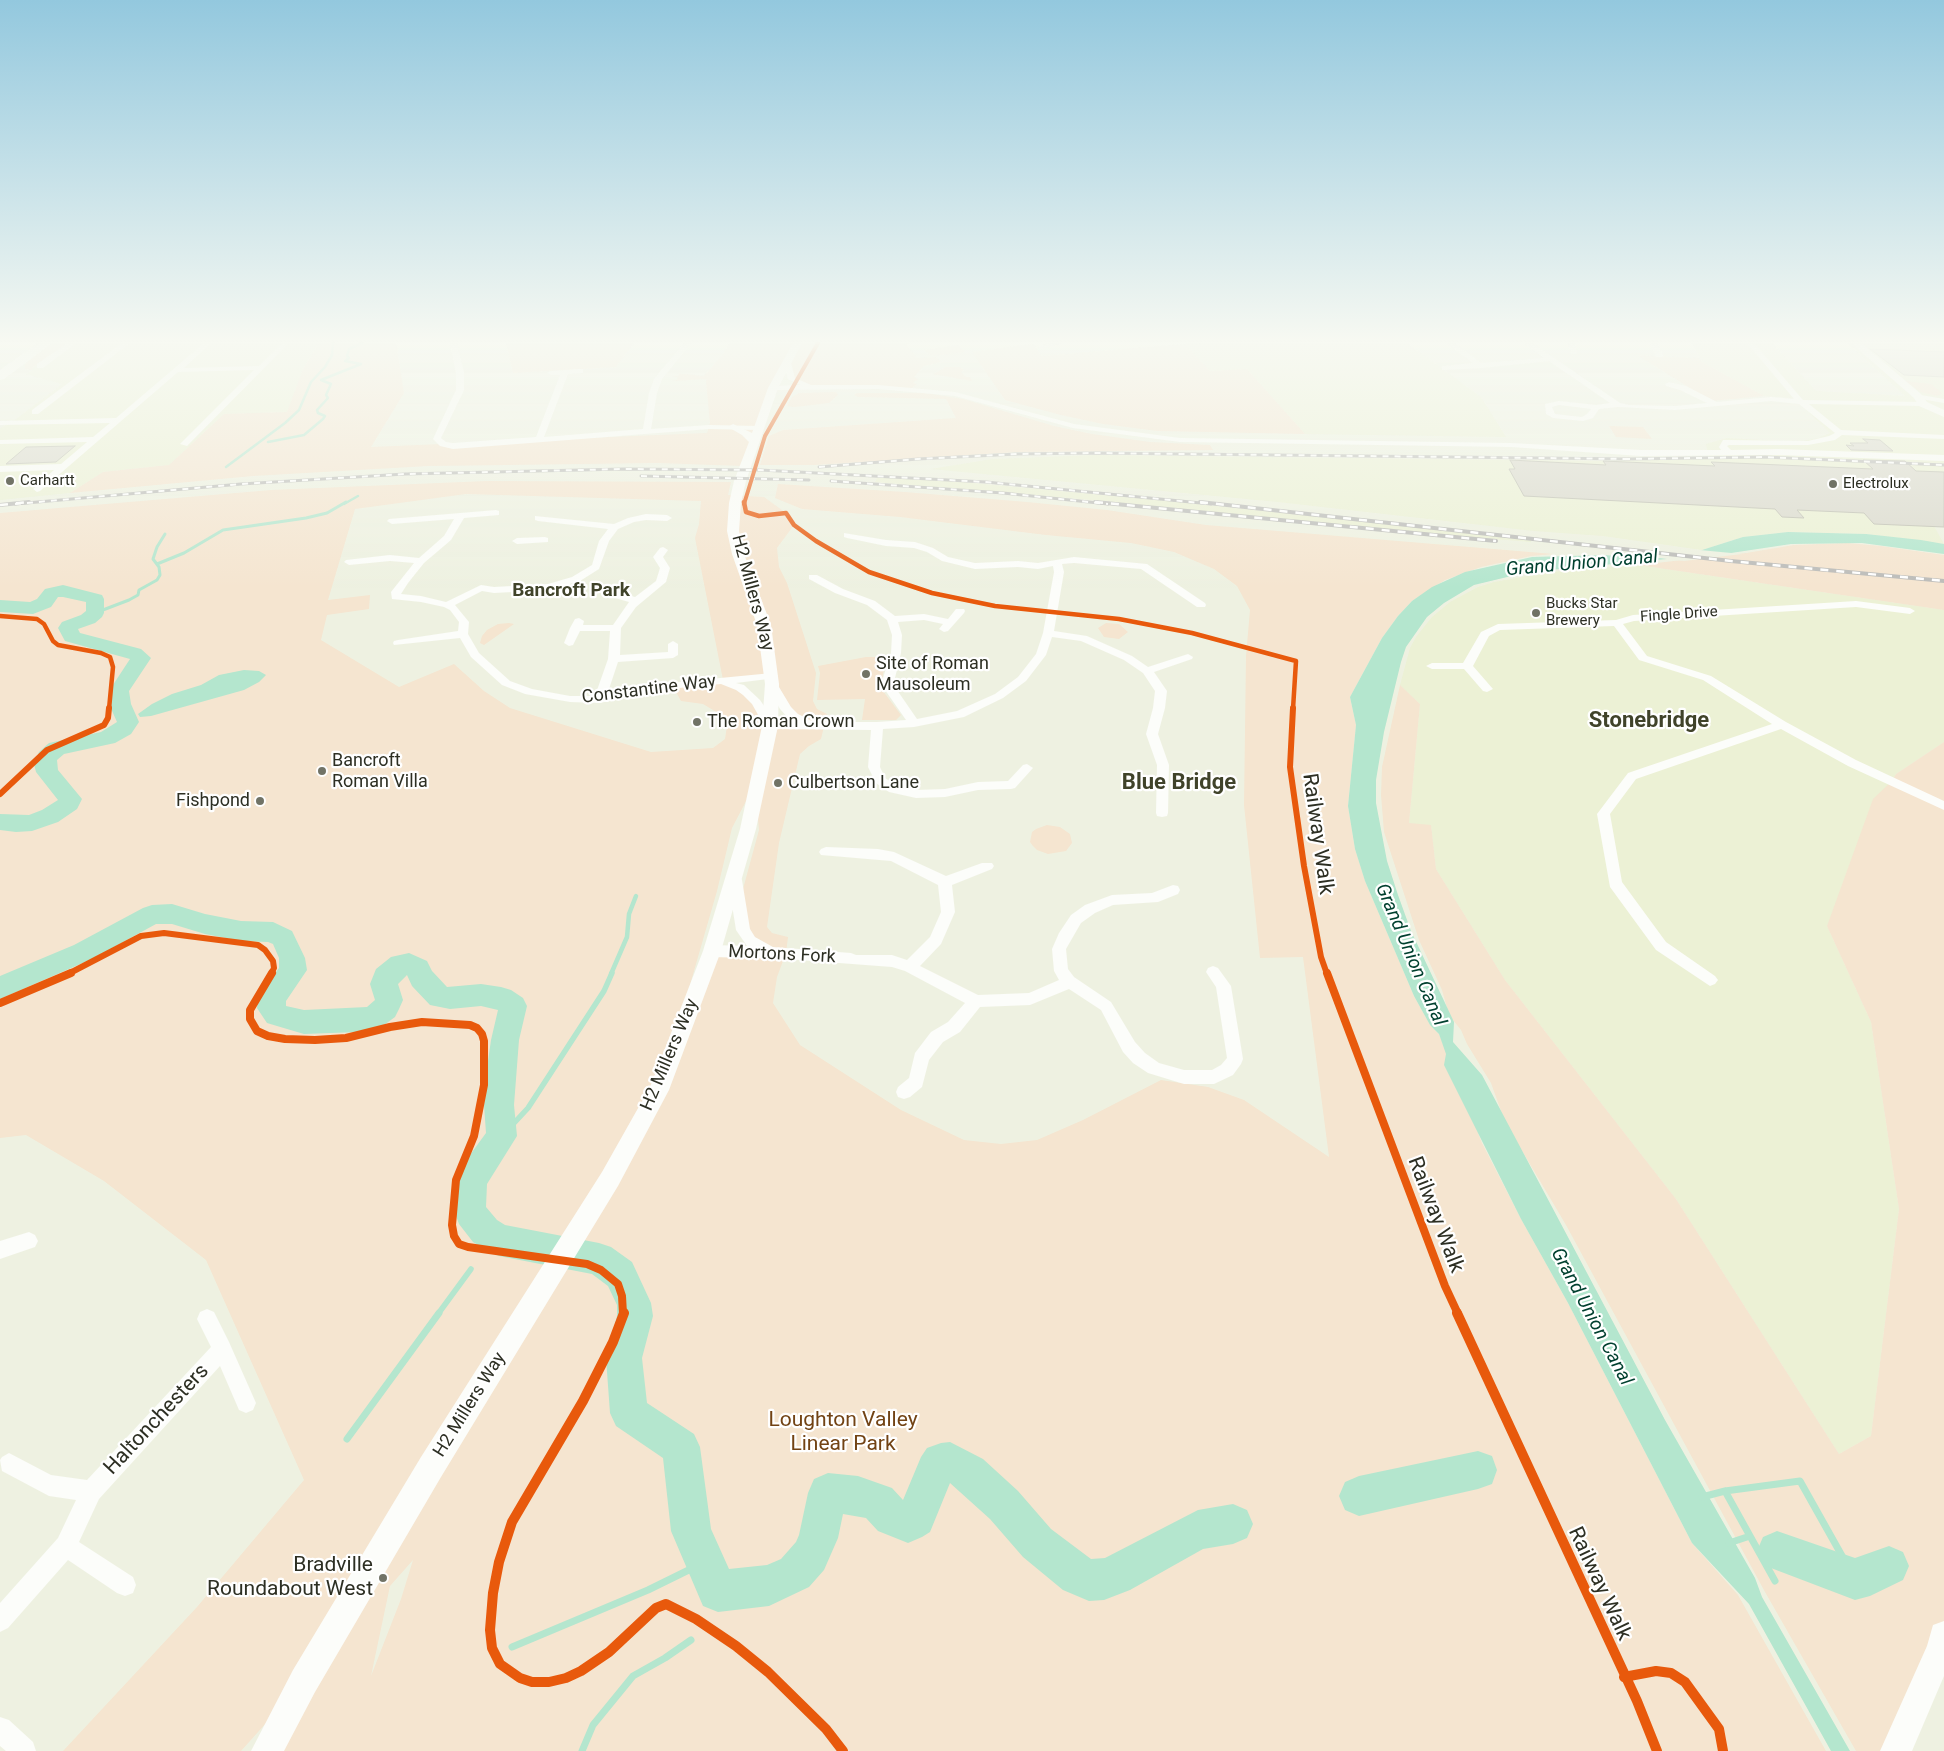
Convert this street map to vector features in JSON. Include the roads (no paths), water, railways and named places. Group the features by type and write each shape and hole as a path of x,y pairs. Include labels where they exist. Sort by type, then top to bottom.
{"street":[{"path":"25,441 44,425"},
{"path":"37,490 114,425"},
{"path":"184,444 204,425"},
{"path":"444,425 437,439 443,444 453,446 647,431 733,427 756,435"},
{"path":"539,440 545,425"},
{"path":"647,431 648,425"},
{"name":"H2 Millers Way","path":"267,1751 304,1682 431,1467 610,1179 659,1090 712,951 741,858 770,724 772,680 764,625 738,554 734,531 735,503 740,481 760,425"},
{"path":"1067,425 1139,436 1180,440 1502,444 1641,453 1726,449 1944,458"},
{"path":"1829,425 1838,432 1944,437"},
{"path":"1726,449 1726,442 1808,443 1832,438 1838,435 1838,432"},
{"path":"0,442 97,439"},
{"path":"0,470 63,467"},
{"path":"392,521 496,513"},
{"path":"461,516 448,538 421,561 396,592 396,597 447,605 481,588 494,590 549,587 576,579 596,567 604,541 615,527 631,520 666,518"},
{"path":"517,541 540,540 542,519 576,521 615,527"},
{"path":"847,535 915,545 930,550 945,559 975,566 1018,564 1038,566 1074,560 1144,566 1202,605"},
{"path":"599,700 614,658 616,628 637,601 661,582 665,568 658,557 663,550"},
{"path":"349,561 390,558 421,561"},
{"path":"712,682 740,687 756,702 770,724 877,726 914,723 960,714 999,696 1022,679 1041,655 1048,633 1060,572 1057,562"},
{"path":"813,577 839,591 872,603 892,619 897,635 896,653 889,678 891,690 914,723"},
{"path":"612,594 637,601"},
{"name":"Fingle Drive","path":"1910,612 1856,604 1633,618 1617,623 1643,658 1707,678 1782,726 1852,763 1944,806"},
{"name":"Constantine Way","path":"447,605 454,608 464,622 463,634 476,655 506,683 529,692 550,697 599,700 679,685 772,680"},
{"path":"892,619 924,617 946,626 960,611"},
{"path":"1467,666 1485,634 1498,627 1617,623"},
{"path":"569,643 577,625 616,628"},
{"path":"1048,633 1083,638 1128,658 1148,671 1160,691 1159,708 1152,734 1163,765 1162,813"},
{"path":"398,643 463,634"},
{"path":"614,658 673,655 674,644"},
{"path":"1148,671 1188,657"},
{"path":"1432,666 1467,666 1487,689"},
{"path":"772,680 786,709 794,717 812,725"},
{"path":"877,726 874,767 880,780 893,789 916,794 945,793 978,786 1011,785 1027,768"},
{"path":"1710,980 1661,946 1614,883 1603,814 1632,776 1782,726"},
{"path":"826,852 878,854 894,858 945,882 987,866"},
{"path":"734,880 743,930 750,941 774,953"},
{"path":"910,966 936,940 948,912 945,882"},
{"path":"1173,890 1153,898 1112,900 1090,909 1076,919 1064,937 1059,949 1061,971 1069,981 1106,1006 1129,1047 1139,1058 1154,1068 1184,1078 1214,1076 1227,1070 1235,1059 1223,986 1213,972"},
{"name":"Mortons Fork","path":"712,951 892,961 910,966 946,987 976,1000 1003,1002 1030,999 1056,989 1069,981"},
{"path":"904,1092 916,1082 921,1058 936,1037 954,1027 976,1000"},
{"path":"0,1250 30,1241"},
{"name":"Haltonchesters","path":"207,1319 246,1403"},
{"name":"Haltonchesters","path":"0,1620 66,1546 91,1491 222,1349"},
{"name":"Haltonchesters","path":"9,1464 49,1485 91,1491"},
{"path":"66,1546 125,1585"},
{"path":"1896,1751 1941,1648 1944,1636"}],"water":[{"name":"Grand Union Canal","path":"1788,532 1866,534 1921,540 1944,544 1944,554 1862,543 1791,544 1731,553 1528,572 1474,585 1444,603 1427,617 1406,647 1384,732 1376,780 1376,803 1387,861 1411,931 1454,1022 1453,1042 1482,1075 1665,1420 1755,1578 1762,1597 1850,1751 1831,1751 1749,1604 1692,1543 1568,1303 1521,1219 1444,1065 1446,1054 1439,1034 1430,1025 1414,996 1365,881 1355,849 1348,806 1356,725 1350,697 1382,638 1398,616 1412,601 1432,587 1465,572 1532,557 1605,555 1626,557 1702,550 1743,537"},
{"path":"244,670 259,671 266,675 259,682 244,690 151,716 140,717 138,714 152,704 172,694 201,685 219,675"}],"waterway":[{"path":"226,467 283,425"},
{"path":"268,442 304,435 316,425"},
{"path":"344,504 358,496"},
{"path":"157,564 184,553 223,530 306,518 327,513 346,502"},
{"path":"95,613 129,600 138,595 139,590 157,580 160,575 159,567 153,559 157,547 165,534"},
{"path":"0,606 33,608 44,603 52,593 63,591 95,599 95,613 88,619 69,626 72,637 134,653 141,658 119,691 120,704 128,722 123,729 107,738 57,748 47,757 45,764 47,772 70,799 69,803 50,816 32,823 0,822"},
{"path":"611,974 627,937 629,914 636,896"},
{"path":"0,988 83,952 152,915 172,914 205,924 241,931 273,932 283,938 292,958 293,970 272,999 271,1008 277,1015 304,1022 359,1020 374,1017 385,1009 389,1000 384,984 386,977 401,964 409,963 417,968 422,978 440,997 481,995 501,998 513,1006 505,1040 501,1075 499,1105 502,1136 478,1169 471,1184 469,1202 471,1213 485,1231 499,1240 599,1259 620,1274 634,1303 635,1316 624,1358 629,1413 681,1447 691,1531 718,1591 769,1585 795,1573 810,1556 818,1538 828,1493 858,1496 878,1502 892,1517 908,1523 916,1518 935,1471 941,1462 950,1461 969,1473 1004,1505 1037,1543 1078,1575 1089,1580 1104,1579 1115,1575 1198,1530 1233,1524"},
{"path":"502,1136 528,1108 604,991 612,973"},
{"path":"438,1314 471,1269"},
{"path":"347,1439 439,1313"},
{"path":"1359,1496 1478,1470"},
{"path":"1725,1491 1800,1481 1855,1579"},
{"path":"1702,1497 1725,1491"},
{"path":"1725,1491 1750,1536"},
{"path":"1729,1543 1750,1536"},
{"path":"1750,1536 1775,1581"},
{"path":"1777,1551 1855,1579 1870,1575 1889,1566"},
{"path":"512,1647 648,1590 705,1562"},
{"path":"582,1751 593,1725 633,1676 665,1658 691,1640"}],"railway":[{"path":"819,467 918,459 1017,454 1096,453 1627,459"},
{"path":"1627,459 1765,457 1944,465"},
{"path":"15,504 241,484 405,474 624,469 760,470 986,482 1211,504"},
{"path":"641,476 809,480"},
{"path":"831,481 1003,493 1108,504"},
{"path":"0,505 29,502"},
{"path":"1095,502 1496,541"},
{"path":"1200,502 1731,561 1944,581"}],"place":[{"name":"Carhartt","path":"10,481"},
{"name":"Electrolux","path":"1833,484"},
{"name":"Bucks Star Brewery","path":"1536,613"},
{"name":"Site of Roman Mausoleum","path":"866,674"},
{"name":"The Roman Crown","path":"697,722"},
{"name":"Bancroft Roman Villa","path":"322,771"},
{"name":"Culbertson Lane","path":"778,783"},
{"name":"Fishpond","path":"260,801"},
{"name":"Bradville Roundabout West","path":"383,1578"}],"district":[{"name":"Bancroft Park","path":"571,591"},
{"name":"Stonebridge","path":"1649,721"},
{"name":"Blue Bridge","path":"1179,783"}],"park label":[{"name":"Loughton Valley Linear Park","path":"843,1433"}]}
